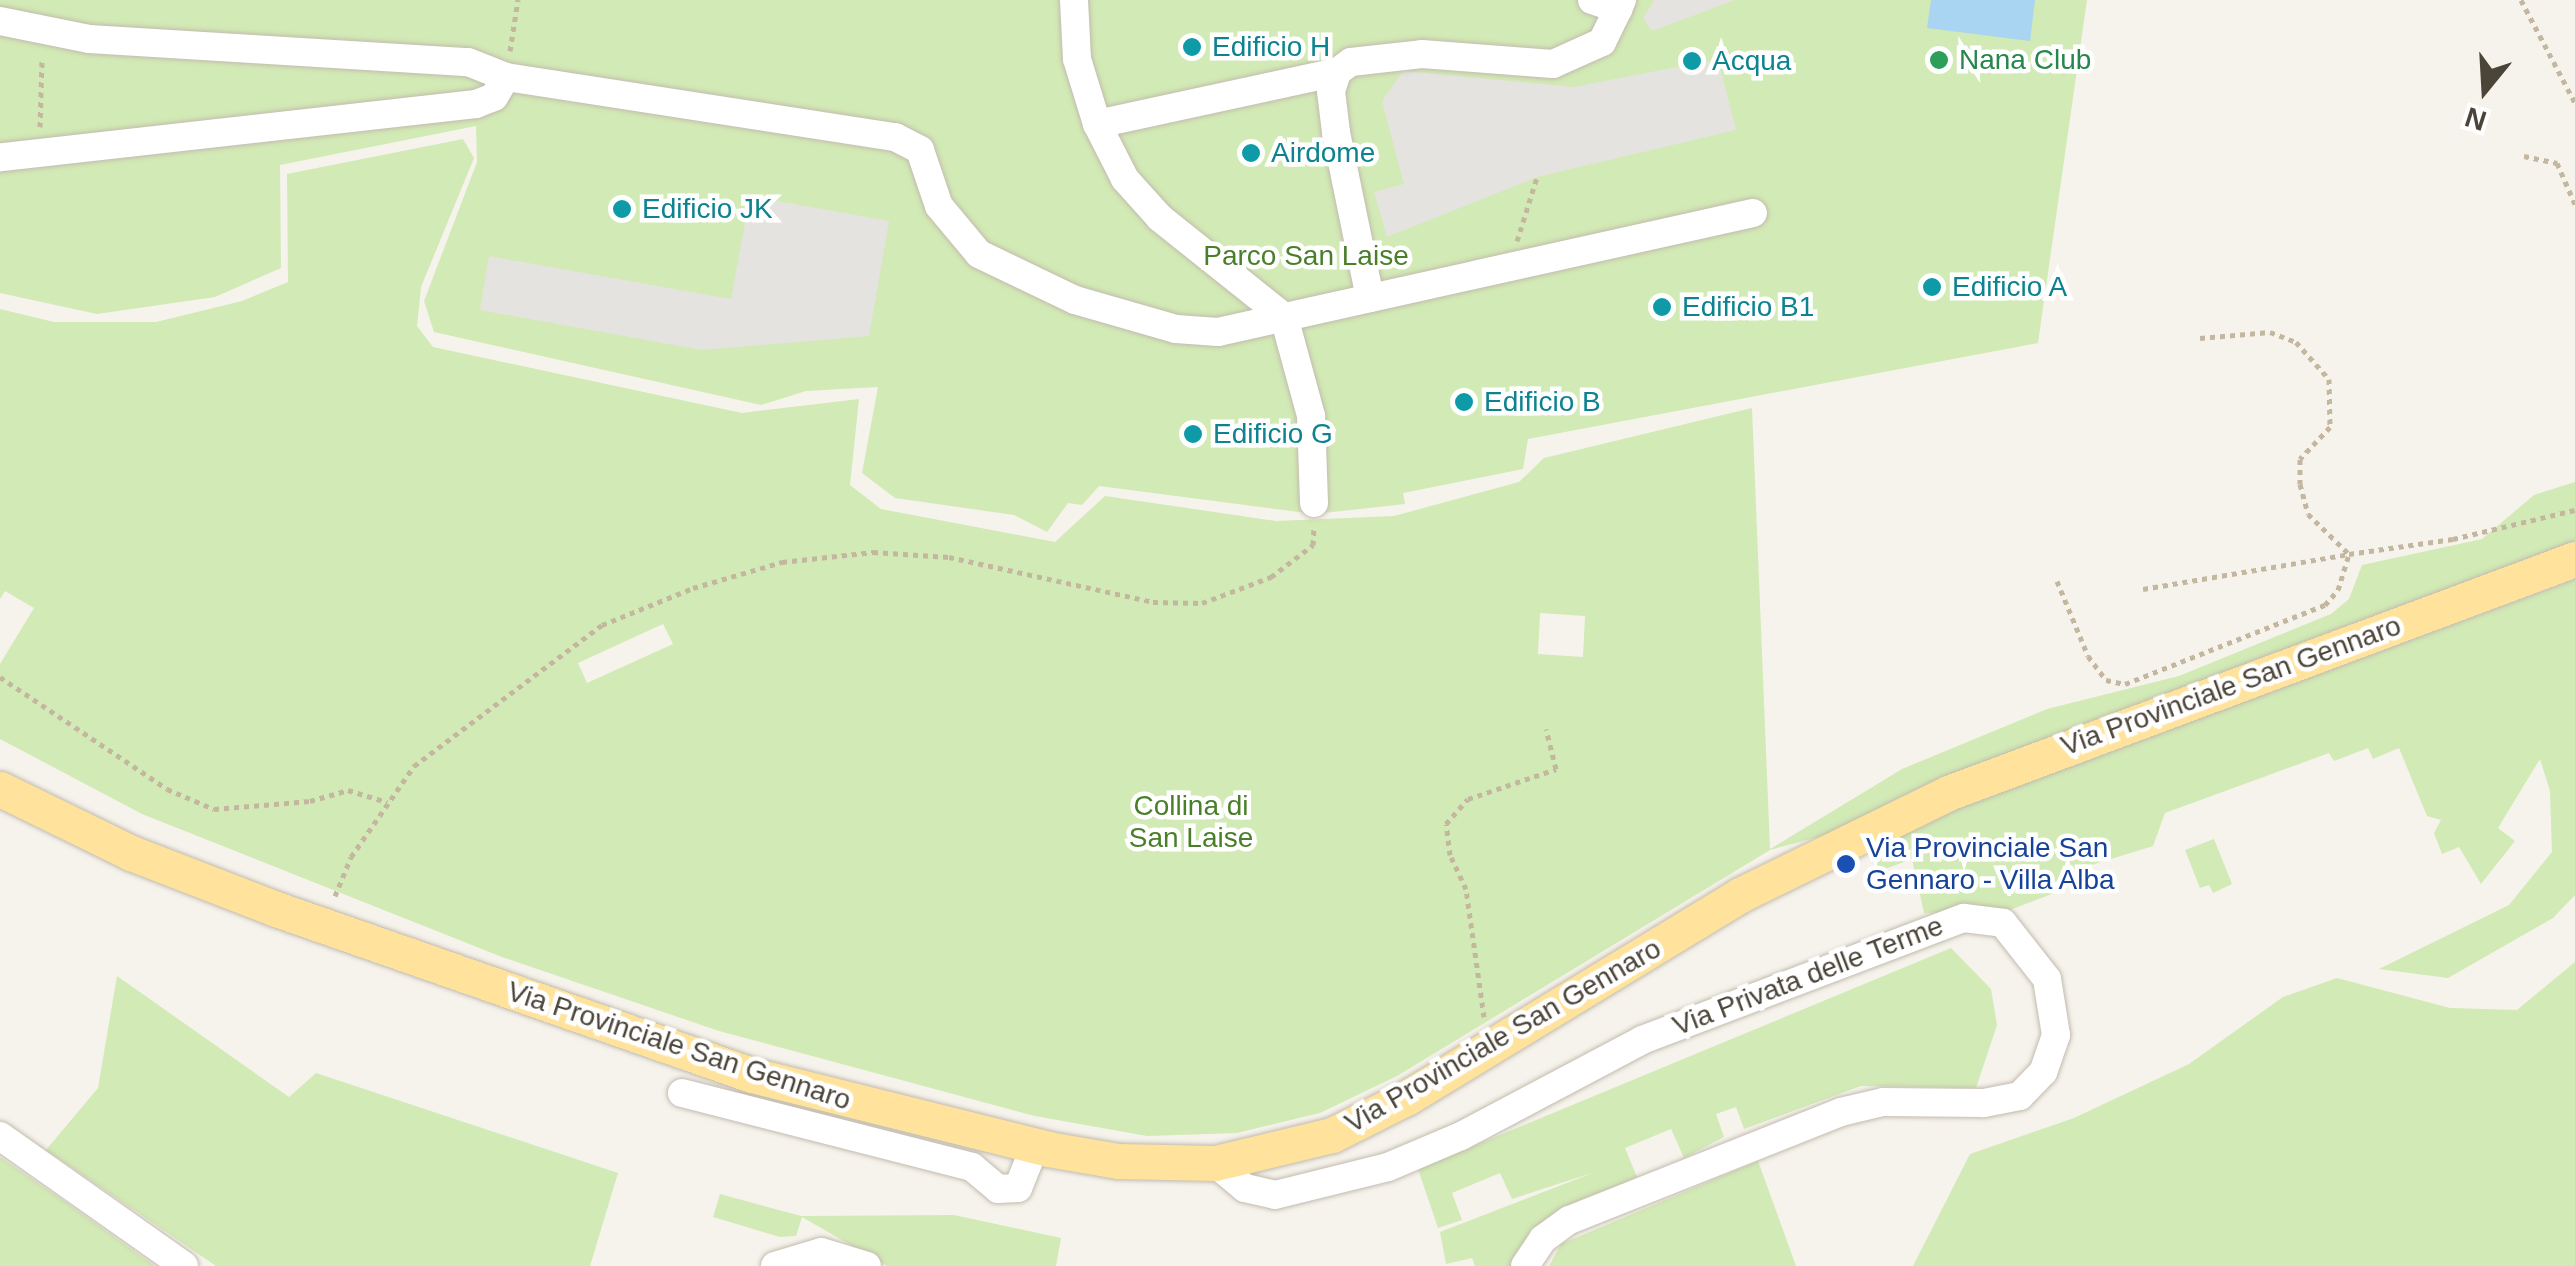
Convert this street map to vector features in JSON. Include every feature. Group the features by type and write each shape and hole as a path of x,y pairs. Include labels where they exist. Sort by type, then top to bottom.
{"main road":[{"name":"Via Provinciale San Gennaro","path":"0,789 131,853 323,927 752,1076 1035,1146 1118,1161 1215,1162 1332,1135 1740,895 1931,800 2575,559"}],"street":[{"path":"1074,0 1076,58 1098,124 1125,179 1160,218 1284,317 1311,416 1314,503"},
{"path":"1098,124 1337,72 1376,57 1422,54 1553,64 1602,42 1610,3"},
{"path":"0,21 42,32 456,61 506,77 895,137 920,150 956,233 1018,274 1134,322 1176,329 1218,332 1754,213"},
{"path":"1337,72 1331,91 1336,132 1370,298"},
{"path":"0,157 476,104 494,97 506,77"},
{"name":"Via Privata delle Terme","path":"1215,1162 1245,1188 1275,1195 1388,1167 1705,1012 1978,914 2013,932 2047,979 2056,1035 2044,1072 2020,1096 1983,1104 1883,1102 1841,1112 1570,1220 1543,1239 1525,1266"},
{"path":"682,1093 972,1167 998,1189 1018,1188 1035,1146"},
{"path":"0,1136 184,1266"},
{"path":"775,1266 821,1252 867,1266"}],"path":[{"path":"506,77 518,0"},
{"path":"2521,0 2575,103"},
{"path":"40,152 42,32"},
{"path":"2524,156 2557,163 2575,204"},
{"path":"1510,265 1538,177"},
{"path":"2200,338 2270,332 2296,342 2329,378 2330,427 2300,459 2300,484 2308,514 2350,554"},
{"path":"323,927 351,857 414,766 550,658 602,625 693,588 782,562 873,552 949,557 1153,602 1202,603 1271,576 1313,545 1314,503"},
{"path":"2143,589 2453,540 2575,510"},
{"path":"2058,580 2088,656 2106,680 2125,684 2325,605 2338,590 2350,554"},
{"path":"0,677 167,789 214,809 310,800 348,790 387,802"},
{"path":"1499,1040 1482,1013 1466,889 1450,854 1446,824 1468,799 1556,770 1546,729"}],"green space":[{"name":"Parco San Laise","path":"0,0 2087,0 2038,343 1528,439 1523,469 1403,493 1405,504 1314,514 1099,486 1082,505 1068,503 1047,532 1014,515 895,498 862,473 878,387 806,391 761,405 434,332 424,301 477,162 476,126 280,165 281,268 215,297 97,314 0,293"},
{"name":"Collina di San Laise","path":"463,139 474,158 421,287 417,326 433,347 742,413 859,399 850,485 881,509 1055,542 1105,496 1276,521 1394,516 1519,482 1544,458 1752,408 1770,849 1902,769 2047,709 2179,676 2331,614 2349,599 2362,565 2482,539 2534,495 2575,482 2575,541 1852,828 1770,850 1397,1076 1320,1113 1237,1133 1147,1136 1035,1116 719,1031 502,957 142,814 0,739 0,664 34,608 5,591 0,599 0,309 54,322 156,322 242,301 288,282 287,174","holes":["1540,613 1585,616 1583,657 1538,654","663,624 673,644 587,683 578,663"]},
{"path":"2575,579 2575,895 2553,918 2448,978 2379,969 2509,905 2552,852 2550,791 2540,759 2498,828 2515,841 2481,884 2459,847 2442,854 2434,833 2441,820 2427,816 2399,748 2373,759 2368,748 2334,761 2329,753 2165,813 2153,846 2069,872 2073,886 2007,911 1924,913 1912,859 1877,872 1870,856 1898,846 1893,832"},
{"path":"2214,839 2232,884 2213,893 2209,885 2200,888 2185,850"},
{"path":"1951,948 1991,989 1997,1025 1976,1088 1861,1086 1744,1129 1736,1107 1716,1114 1724,1137 1684,1158 1671,1129 1625,1148 1637,1177 1531,1229 1514,1266 1475,1266 1472,1258 1446,1264 1440,1232 1595,1172 1512,1199 1500,1173 1452,1193 1462,1220 1438,1228 1418,1169"},
{"path":"2575,962 2575,1266 1913,1266 1970,1154 2074,1118 2189,1064 2283,997 2337,978 2450,1008 2517,1010"},
{"path":"117,976 289,1097 316,1073 618,1173 590,1266 216,1266 46,1150 98,1088"},
{"path":"0,1157 64,1201 155,1266 0,1266"},
{"path":"1758,1161 1796,1266 1549,1266 1561,1244"},
{"path":"720,1194 801,1216 954,1215 1061,1238 1056,1266 887,1266 802,1217 796,1236 780,1237 713,1217"}],"shaded area":[{"path":"1654,0 1735,0 1652,31 1643,18"},
{"path":"1718,59 1736,130 1537,177 1387,237 1374,192 1404,184 1382,101 1403,71 1574,87"},
{"path":"750,196 889,221 869,336 702,350 480,310 489,256 731,299"}],"water":[{"path":"1931,0 2035,0 2030,41 1927,28"}],"place":[{"name":"Edificio H","path":"1192,47"},
{"name":"Nana Club","path":"1939,60"},
{"name":"Acqua","path":"1692,61"},
{"name":"Airdome","path":"1251,153"},
{"name":"Edificio JK","path":"622,209"},
{"name":"Edificio A","path":"1932,287"},
{"name":"Edificio B1","path":"1662,307"},
{"name":"Edificio B","path":"1464,402"},
{"name":"Edificio G","path":"1193,434"},
{"name":"Via Provinciale San Gennaro - Villa Alba","path":"1846,864"}]}
